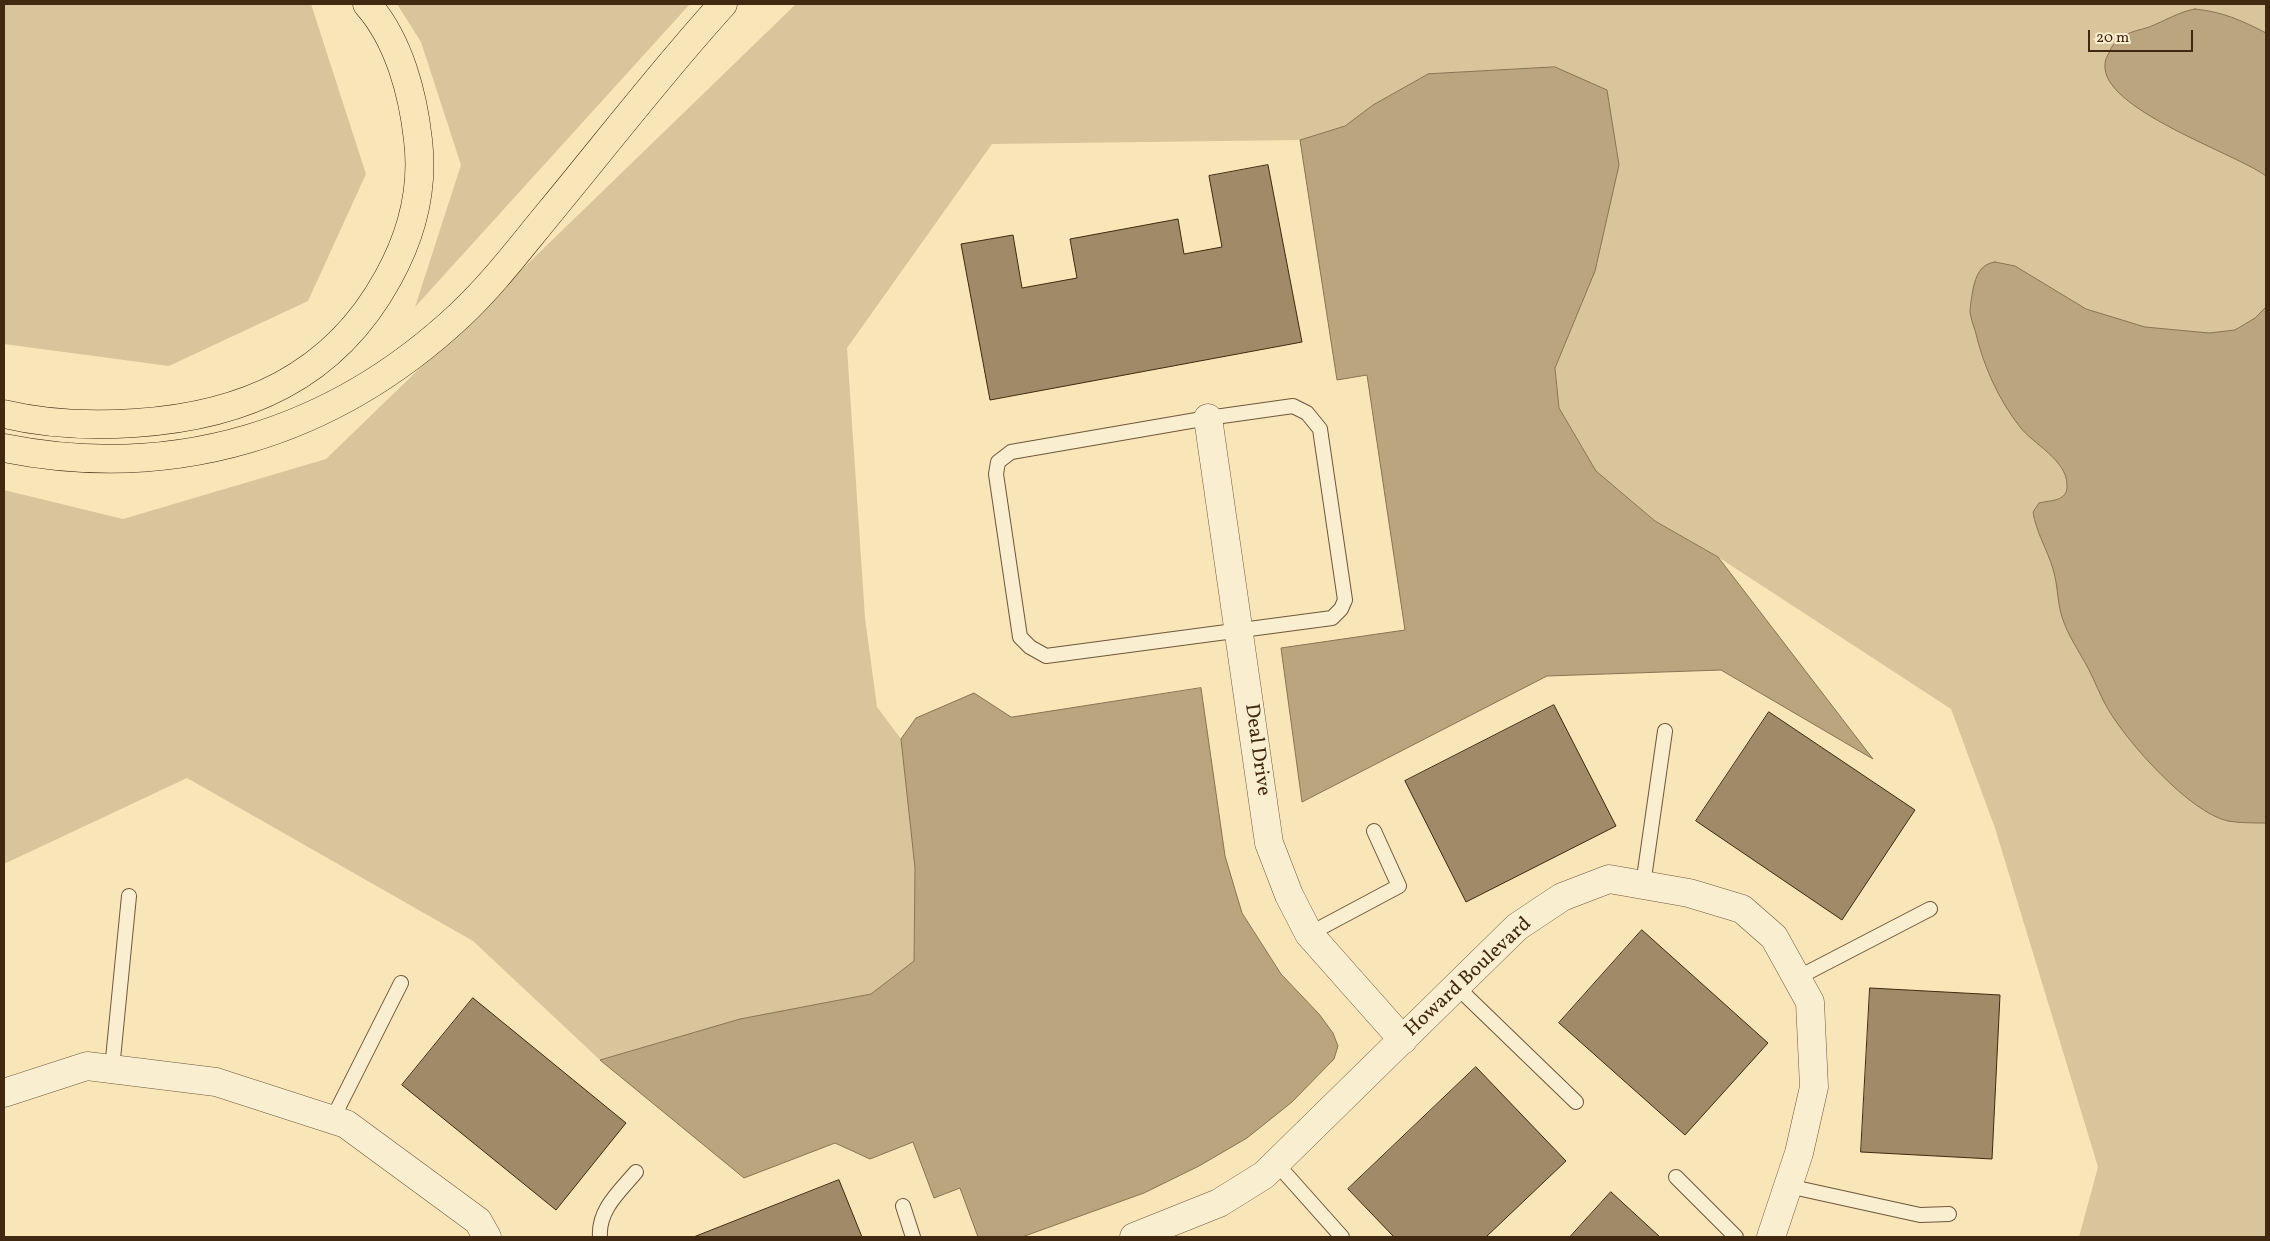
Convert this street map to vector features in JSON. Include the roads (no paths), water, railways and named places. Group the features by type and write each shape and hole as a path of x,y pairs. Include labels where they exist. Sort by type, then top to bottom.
{"highway":[{"path":"4,414 65,423 112,425 165,421 211,413 254,399 292,380 327,356 356,326 381,291 401,254 413,220 419,186 420,151 416,114 392,42 368,4"},
{"path":"4,448 30,454 77,458 125,459 174,454 223,446 269,434 309,418 350,397 428,343 489,286 723,4"}],"street":[{"name":"Deal Drive","path":"1208,418 1269,843 1289,895 1309,934 1403,1040"},
{"name":"Howard Boulevard","path":"1134,1237 1220,1203 1264,1175 1517,927 1562,897 1609,879 1689,893 1742,910 1774,937 1810,1002 1814,1087 1799,1153 1771,1237"},
{"path":"4,1092 87,1066 216,1082 346,1124 478,1221 487,1237"}],"lane":[{"path":"1293,406 1307,413 1320,429 1345,600 1341,609 1332,618 1238,630 1046,656 1030,647 1020,637 996,474 998,462 1010,452 1208,418 1293,406"},
{"path":"1644,885 1665,731"},
{"path":"1309,934 1399,886 1374,832"},
{"path":"112,1069 129,896"},
{"path":"1797,978 1930,909"},
{"path":"332,1120 401,983"},
{"path":"1457,987 1576,1102"},
{"path":"1276,1163 1342,1237"},
{"path":"600,1237 599,1224 603,1213 636,1172"},
{"path":"1676,1177 1736,1237"},
{"path":"1788,1186 1920,1214 1949,1214"},
{"path":"903,1206 913,1237"}]}
